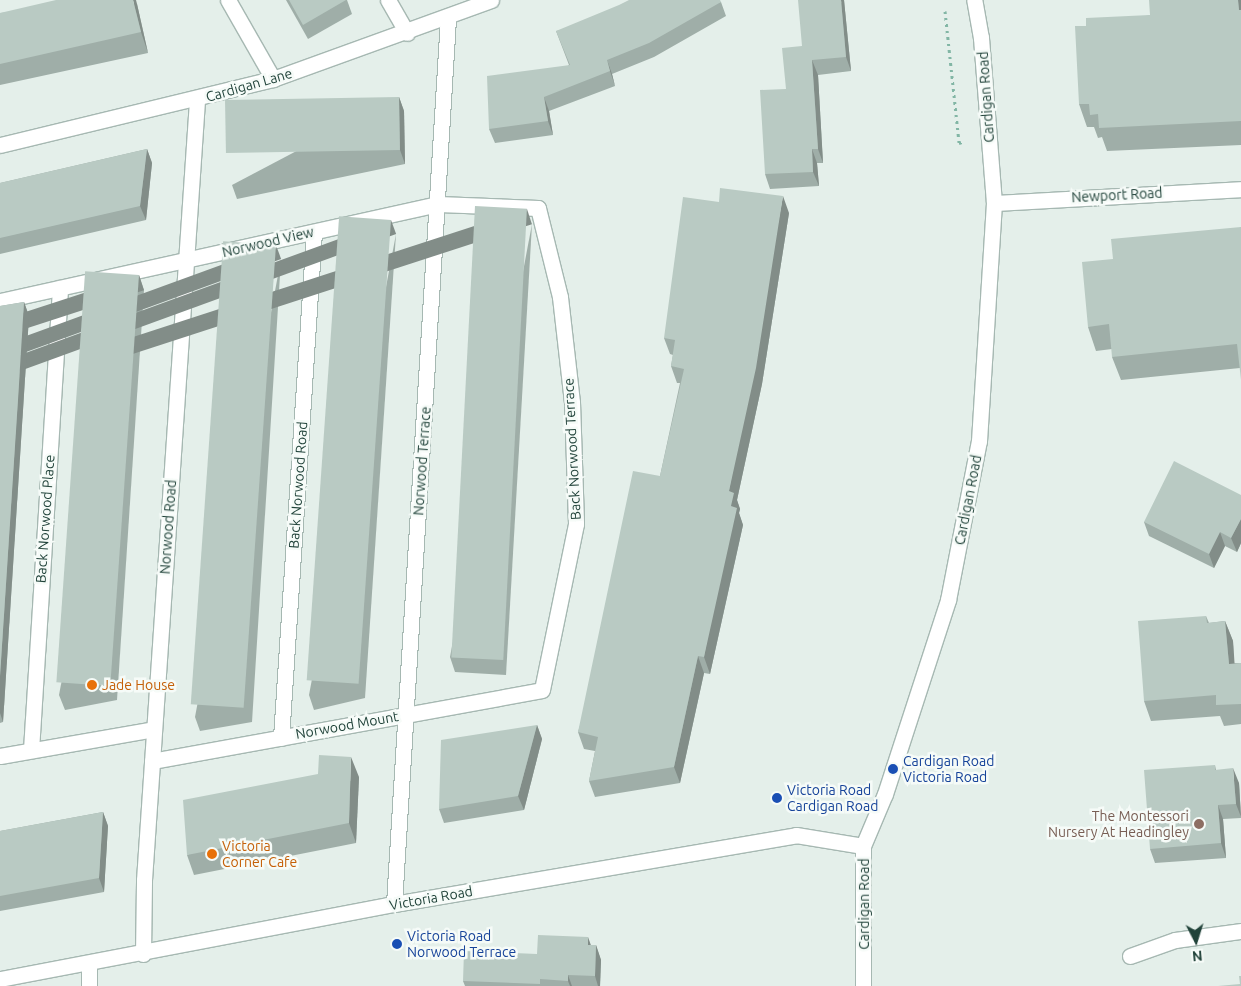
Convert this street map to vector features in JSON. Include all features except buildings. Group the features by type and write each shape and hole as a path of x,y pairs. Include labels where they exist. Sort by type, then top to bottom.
{"street":[{"path":"228,0 273,80"},
{"path":"388,0 407,33"},
{"name":"Cardigan Lane","path":"0,145 196,100 273,80 448,18 491,0"},
{"name":"Cardigan Road","path":"863,986 863,846 885,794 948,600 980,441 994,203 981,38 974,0"},
{"name":"Norwood Terrace","path":"394,904 448,18"},
{"name":"Norwood Road","path":"143,954 152,761 196,100"},
{"name":"Newport Road","path":"994,203 1241,189"},
{"name":"Norwood View","path":"0,301 438,204 538,208"},
{"name":"Back Norwood Terrace","path":"538,208 560,297 572,402 576,524 542,690"},
{"name":"Back Norwood Road","path":"281,738 314,232"},
{"name":"Back Norwood Place","path":"31,750 60,288"},
{"name":"Norwood Mount","path":"152,761 542,690"},
{"path":"0,756 154,729"},
{"name":"Victoria Road","path":"0,979 143,954 394,904 796,835 863,846"},
{"path":"1130,956 1175,940 1241,931"},
{"path":"89,963 89,986"}],"place":[{"name":"Jade House","path":"92,685"},
{"name":"Cardigan Road Victoria Road","path":"893,769"},
{"name":"Victoria Road Cardigan Road","path":"777,798"},
{"name":"The Montessori Nursery At Headingley","path":"1199,824"},
{"name":"Victoria Corner Cafe","path":"212,854"},
{"name":"Victoria Road Norwood Terrace","path":"397,944"}]}
